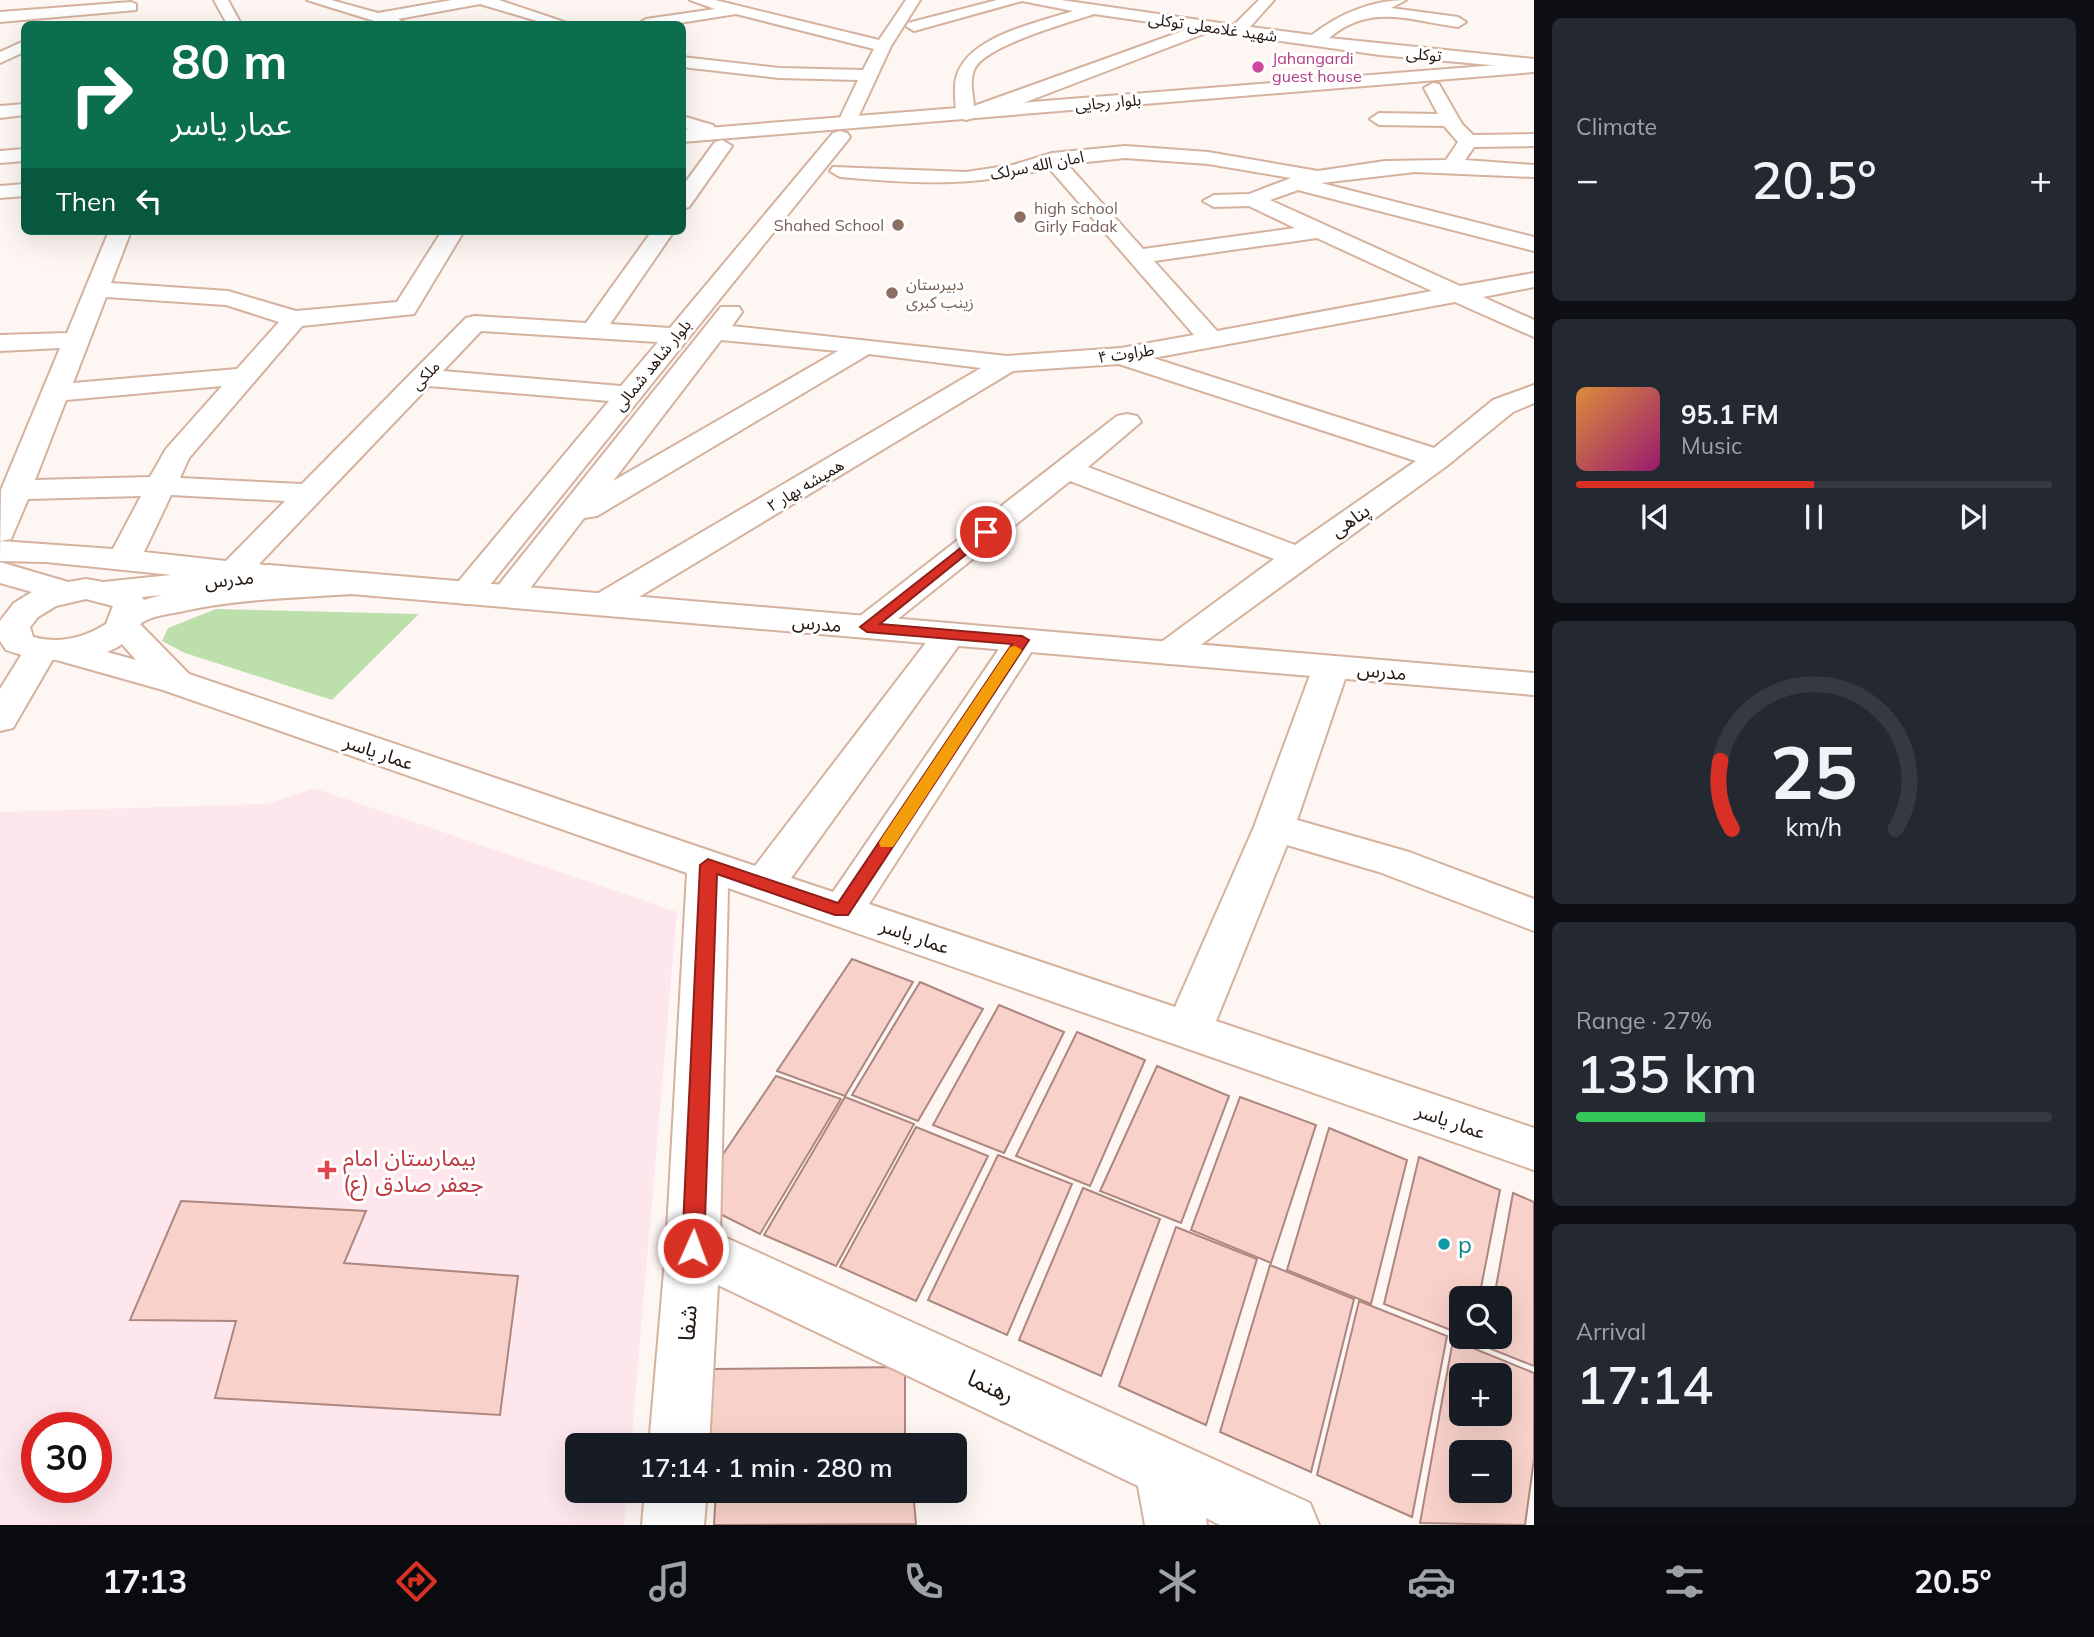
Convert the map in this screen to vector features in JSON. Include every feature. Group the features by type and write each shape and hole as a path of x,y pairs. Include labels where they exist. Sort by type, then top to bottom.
{"street":[{"path":"221,0 232,21"},
{"path":"314,0 387,21"},
{"path":"337,21 477,0"},
{"path":"483,0 552,21"},
{"path":"697,0 883,46"},
{"path":"857,128 869,75 883,46 913,0"},
{"path":"928,0 912,32 1015,0"},
{"name":"شهید غلامعلی توکلی","path":"1029,0 1314,42"},
{"path":"1237,31 1267,0"},
{"path":"1314,42 1337,23 1366,9 1399,0"},
{"path":"0,17 53,6 130,4 134,21"},
{"path":"670,21 780,4"},
{"path":"1093,9 998,43 972,56 965,69 965,114 1037,92 1207,27"},
{"path":"1366,9 1458,22"},
{"path":"1380,50 1400,32"},
{"name":"توکلی","path":"1314,42 1534,65"},
{"path":"1458,57 1477,42"},
{"path":"0,45 21,44"},
{"path":"4,66 21,47"},
{"path":"686,62 779,74 869,75"},
{"name":"بلوار رجایی","path":"857,128 965,114 1534,65"},
{"name":"بلوار رجایی","path":"686,148 715,140 857,128 1534,80"},
{"path":"1433,89 1450,120 1468,141"},
{"path":"857,128 883,99"},
{"path":"0,112 21,110"},
{"path":"1379,118 1450,120"},
{"path":"686,122 706,129 715,140 686,195"},
{"name":"بلوار شاهد شمالی","path":"506,597 840,171 857,128"},
{"name":"بلوار شاهد شمالی","path":"464,594 676,336 857,128"},
{"name":"بلوار رجایی","path":"686,136 715,140"},
{"path":"1468,141 1534,140"},
{"path":"1452,165 1468,141"},
{"name":"امان الله سرلک","path":"840,171 958,178 1101,152 1246,164 1307,180 1337,193 1534,244"},
{"path":"0,157 21,155"},
{"path":"1052,159 1210,338"},
{"path":"1214,201 1252,200 1307,180 1373,168 1452,165 1534,171"},
{"path":"0,192 21,190"},
{"path":"1252,200 1534,329"},
{"path":"0,205 21,204"},
{"path":"1139,256 1319,231"},
{"path":"0,533 118,235"},
{"path":"97,289 228,298 295,320 405,309 451,235"},
{"path":"593,331 660,235"},
{"name":"طراوت ۴","path":"714,332 866,346 1007,364 1121,356 1534,280"},
{"path":"124,560 176,455 295,320"},
{"name":"ملکی","path":"234,571 475,323 676,336"},
{"path":"0,343 76,340"},
{"path":"568,519 866,346"},
{"path":"1121,356 1438,459"},
{"name":"همیشه بهار ۲","path":"602,605 1007,364"},
{"path":"55,393 248,376"},
{"path":"422,377 628,395"},
{"name":"پناهی","path":"1168,653 1298,556 1438,459 1503,406 1534,393"},
{"path":"867,627 1127,422"},
{"path":"1065,469 1298,556"},
{"path":"16,490 161,486 310,493"},
{"path":"0,551 269,575"},
{"path":"0,572 65,593"},
{"name":"مدرس","path":"65,593 269,575 464,594 1534,684"},
{"name":"مدرس","path":"52,651 87,646 127,620 165,602 210,595 351,584"},
{"name":"عمار یاسر","path":"106,591 121,596 130,604 127,620 176,682"},
{"path":"0,720 52,651 18,643 6,625 30,607 65,593"},
{"path":"764,884 950,634"},
{"path":"842,911 1022,640"},
{"name":"عمار یاسر","path":"52,651 176,682 1534,1149"},
{"path":"1189,1030 1274,827 1331,667"},
{"path":"1274,827 1394,862 1534,916"},
{"name":"شفا","path":"680,1433 693,1248 708,865"},
{"name":"رهنما","path":"693,1248 1288,1525"},
{"path":"1165,1467 1176,1525"},
{"path":"673,1525 675,1503"}],"shaded area":[{"name":"بیمارستان امام جعفر صادق (ع)","path":"314,788 677,912 632,1433 565,1433 565,1503 626,1503 624,1525 0,1525 0,812 267,804"}],"green space":[{"path":"216,609 419,614 332,700 185,653 162,641 168,628"}],"building":[{"path":"852,959 913,982 845,1096 777,1071"},
{"path":"920,982 983,1009 918,1121 852,1095"},
{"path":"999,1005 1064,1032 1004,1153 933,1125"},
{"path":"1077,1032 1145,1060 1090,1186 1016,1156"},
{"path":"1157,1066 1229,1096 1181,1223 1100,1191"},
{"path":"776,1076 841,1099 760,1234 692,1200"},
{"path":"845,1097 914,1124 836,1266 764,1235"},
{"path":"1240,1097 1316,1125 1271,1263 1191,1230"},
{"path":"916,1127 988,1156 916,1301 840,1267"},
{"path":"1329,1128 1407,1160 1371,1304 1287,1270"},
{"path":"998,1155 1072,1184 1007,1335 928,1300"},
{"name":"p","path":"1419,1157 1500,1190 1481,1286 1449,1286 1449,1329 1384,1304"},
{"path":"1083,1188 1160,1219 1101,1376 1019,1340"},
{"path":"1513,1193 1534,1202 1534,1366 1491,1349 1512,1349 1512,1286 1496,1286"},
{"path":"181,1201 366,1211 344,1263 518,1276 500,1415 215,1398 236,1321 130,1320"},
{"path":"1176,1227 1257,1259 1206,1425 1119,1386"},
{"path":"1270,1265 1354,1299 1311,1472 1220,1432"},
{"path":"1359,1301 1447,1336 1412,1517 1317,1475"},
{"path":"1451,1349 1475,1349 1509,1363 1449,1363 1449,1426 1512,1426 1512,1364 1534,1373 1534,1459 1525,1525 1420,1523"},
{"path":"905,1367 905,1433 710,1433 712,1369"},
{"path":"715,1503 914,1503 916,1524 714,1525"}],"slow traffic":[{"path":"887,843 1015,650"}],"place":[{"name":"Jahangardi guest house","path":"1258,67"},
{"name":"high school Girly Fadak","path":"1020,217"},
{"name":"Shahed School","path":"898,225"},
{"name":"دبیرستان زینب کبری","path":"892,293"},
{"name":"بیمارستان امام جعفر صادق (ع)","path":"327,1170"},
{"name":"p","path":"1444,1244"}],"route":[{"path":"693,1248 708,865 842,911 1022,640 867,627 986,532"}]}
